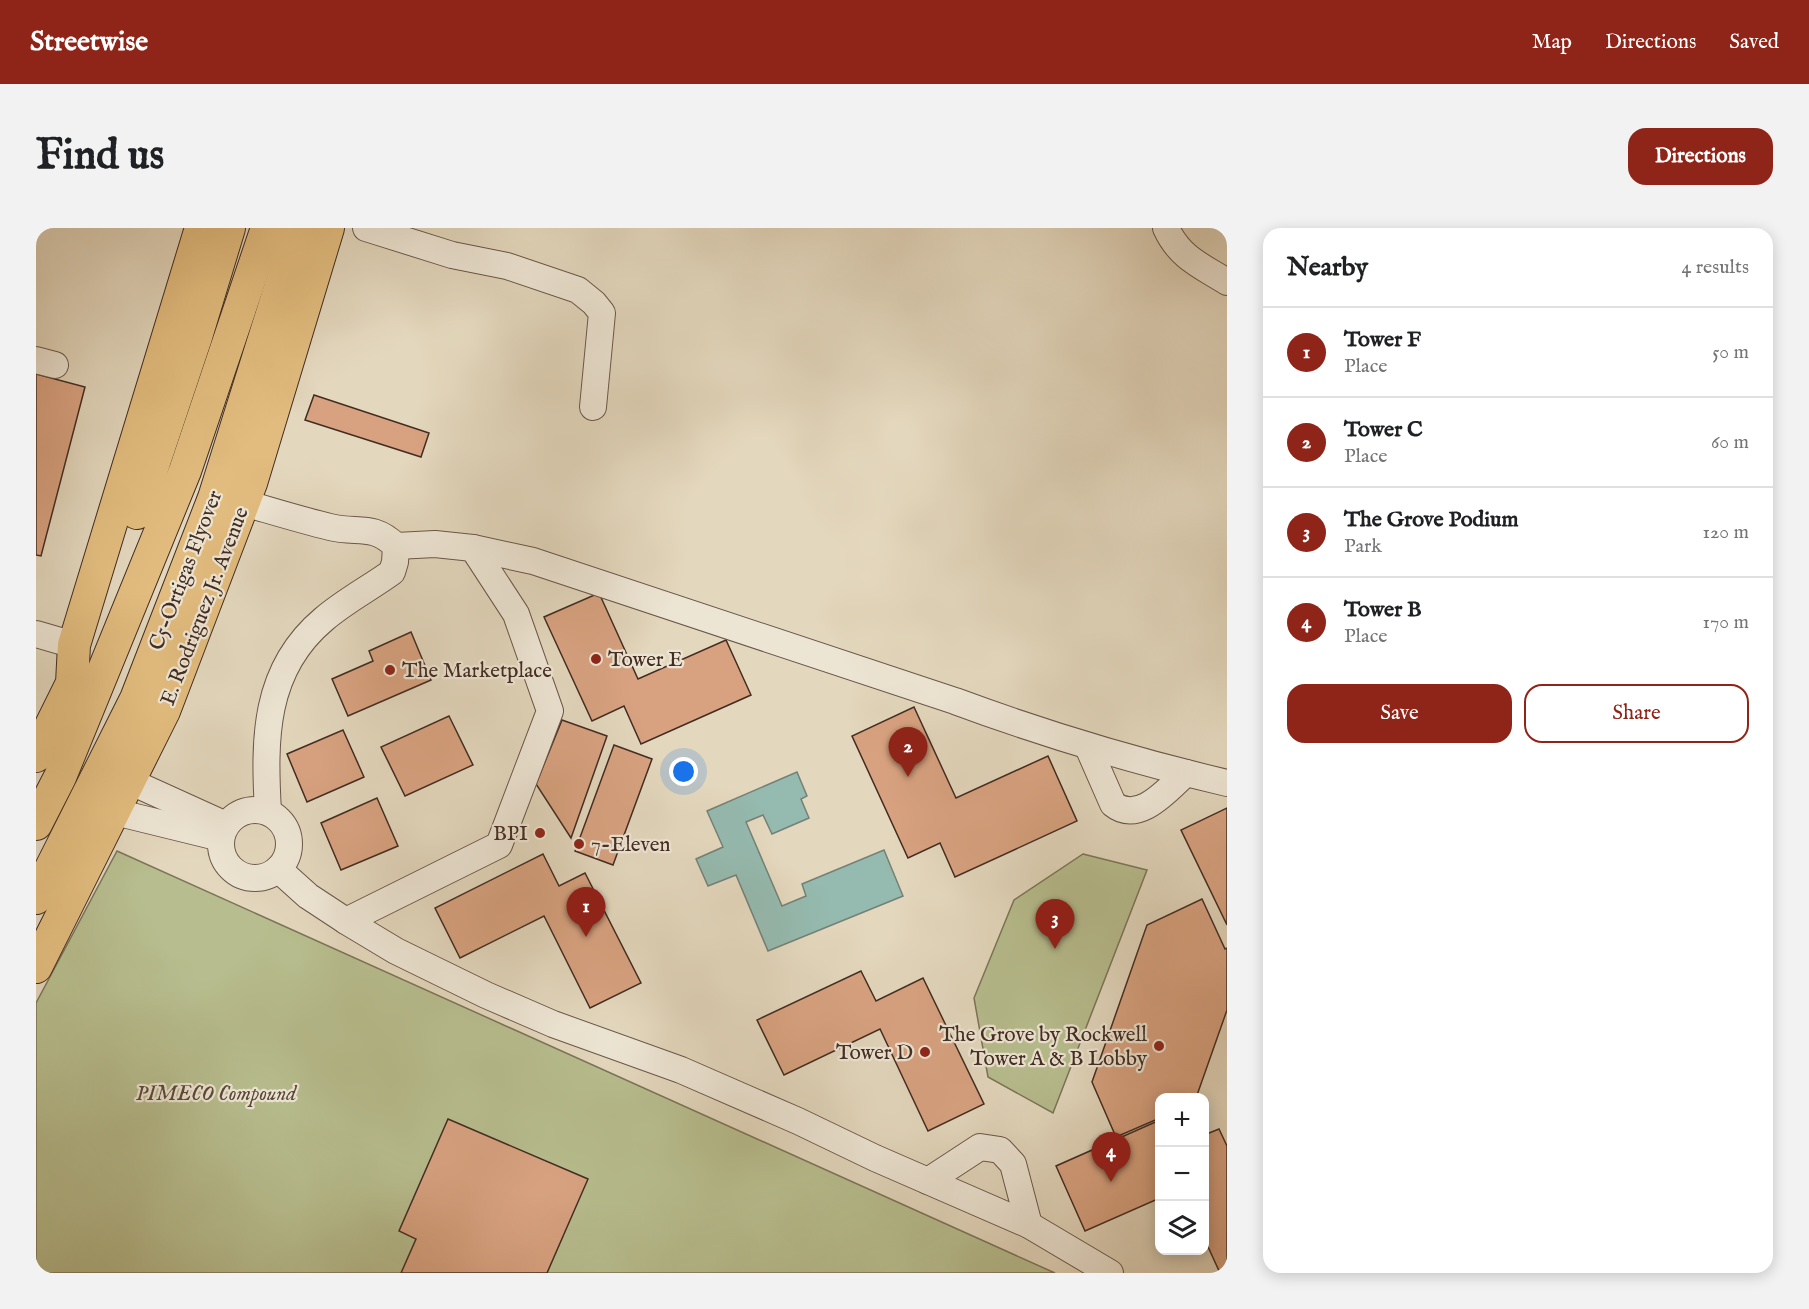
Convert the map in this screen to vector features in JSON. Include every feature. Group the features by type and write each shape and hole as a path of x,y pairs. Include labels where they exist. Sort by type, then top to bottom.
{"main road":[{"path":"72,683 74,645 201,228"},
{"path":"36,756 72,683 93,647 195,340 229,228"},
{"name":"C5-Ortigas Flyover","path":"36,824 60,777 185,471 267,228"},
{"name":"C5-Ortigas Flyover","path":"36,897 136,699 214,498 299,228"},
{"name":"E. Rodriguez Jr. Avenue","path":"36,967 164,711 252,483 328,228"}],"street":[{"path":"366,228 452,255 507,266 578,290 586,296 602,314 593,407"},
{"path":"1166,228 1173,244 1187,258 1227,282"},
{"path":"243,503 334,528 361,529 385,535 396,546 435,544 473,548 533,561 1088,747 1227,783"},
{"path":"268,812 267,726 278,684 306,636 324,619 392,572 396,546"},
{"path":"346,921 499,845 550,711 516,614 473,548"},
{"path":"36,634 74,645"},
{"path":"1088,747 1113,804 1117,807 1135,810 1148,807 1186,773"},
{"path":"129,781 224,832"},
{"path":"245,811 268,812 285,827 289,837 286,859 269,875 259,878 247,877 235,871 227,863 223,855 224,832 235,816 245,811"},
{"path":"115,812 224,832"},
{"path":"278,869 309,896 346,921 396,951 486,995 553,1024 681,1070 928,1180 1029,1225 1110,1273"},
{"path":"928,1180 980,1147 1000,1150 1013,1164 1029,1225"}],"green space":[{"name":"PIMECO Compound","path":"117,851 1055,1273 36,1273 36,1003"},
{"path":"1083,854 1147,870 1053,1113 988,1077 974,998 1014,900"}],"water":[{"path":"797,772 807,796 801,799 809,818 772,834 763,815 746,822 782,906 806,896 802,884 884,850 903,896 768,951 736,875 708,886 696,859 723,847 707,811"}],"building":[{"path":"36,374 85,387 41,556 36,555"},
{"path":"314,395 429,433 421,457 305,420"},
{"name":"Tower E","path":"599,593 638,679 726,640 751,695 641,744 624,706 592,721 544,617"},
{"name":"The Marketplace","path":"411,632 431,680 348,716 332,679 373,661 369,651"},
{"path":"914,707 956,798 1048,756 1077,821 955,877 940,843 908,858 852,736"},
{"path":"449,716 473,765 405,796 381,747"},
{"path":"562,720 607,736 571,838 536,784"},
{"path":"343,730 364,777 307,802 287,754"},
{"path":"614,745 652,759 613,865 575,851"},
{"path":"377,798 398,846 341,870 321,823"},
{"path":"1227,808 1227,925 1181,830"},
{"path":"543,854 559,886 585,873 641,983 590,1008 544,916 460,958 435,908"},
{"name":"The Grove by Rockwell Tower A & B Lobby","path":"1202,899 1225,949 1227,948 1227,1010 1198,1093 1155,1093 1155,1120 1116,1137 1092,1082 1147,925"},
{"name":"Tower D","path":"861,971 876,1001 923,978 984,1104 928,1131 880,1029 784,1075 757,1020"},
{"path":"448,1119 588,1179 547,1273 401,1273 416,1239 399,1231"},
{"path":"1155,1122 1155,1200 1085,1231 1056,1166"},
{"path":"1219,1129 1227,1146 1227,1272 1225,1273 1220,1273 1209,1249 1209,1133"}],"place":[{"name":"Tower E","path":"596,659"},
{"name":"The Marketplace","path":"390,670"},
{"name":"Tower C","path":"908,777"},
{"name":"BPI","path":"540,833"},
{"name":"7-Eleven","path":"579,844"},
{"name":"Tower F","path":"586,937"},
{"name":"The Grove Podium","path":"1055,949"},
{"name":"The Grove by Rockwell Tower A & B Lobby","path":"1159,1046"},
{"name":"Tower D","path":"925,1052"},
{"name":"Tower B","path":"1111,1182"}]}
